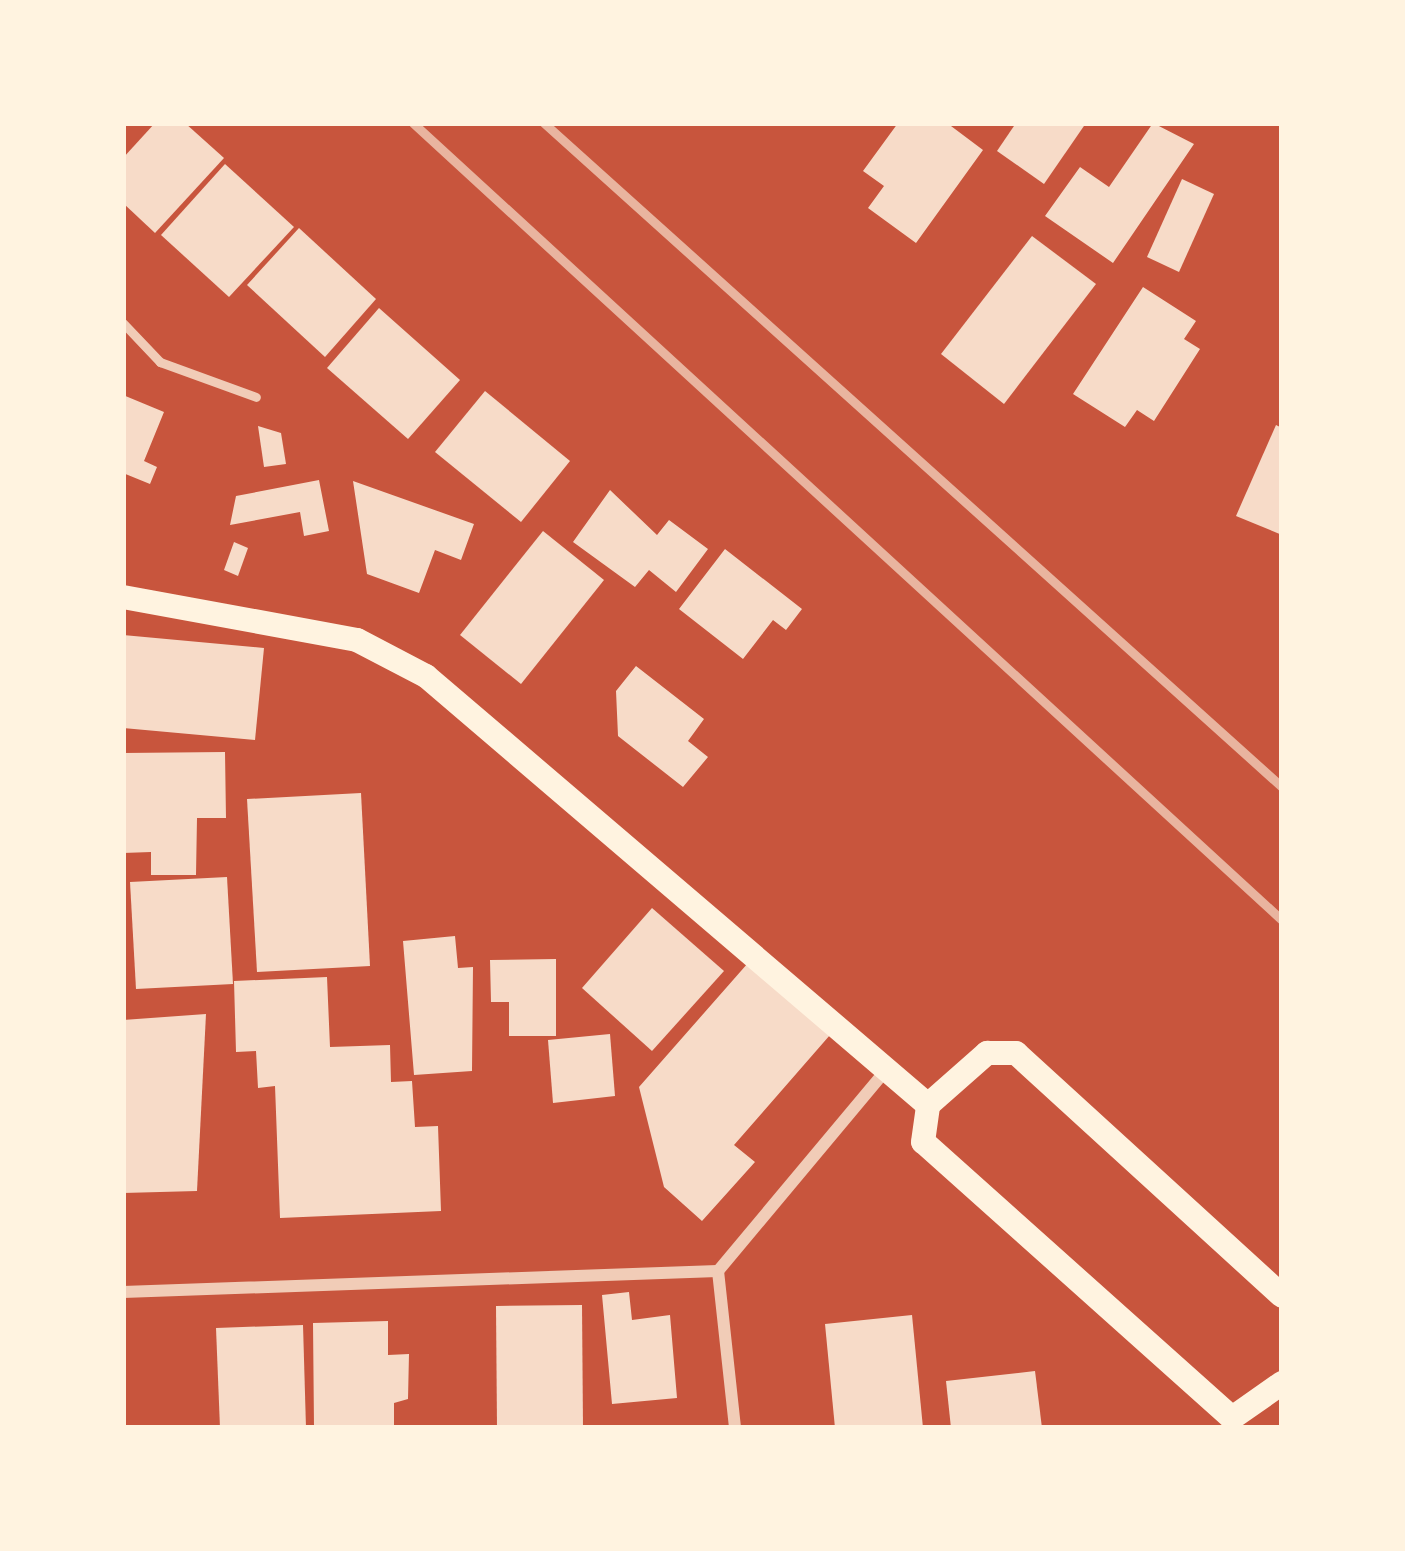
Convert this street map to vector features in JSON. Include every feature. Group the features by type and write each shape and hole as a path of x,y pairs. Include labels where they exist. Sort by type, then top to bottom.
{"main road":[{"path":"123,596 357,640 426,676 928,1105"},
{"path":"1282,1296 1016,1053 987,1053 928,1105 923,1142 1232,1423 1282,1383"}],"street":[{"path":"736,1428 718,1271 887,1068"},
{"path":"123,1292 718,1271"}],"lane":[{"path":"123,323 160,362 256,397"}],"building":[{"path":"155,123 185,123 224,158 155,233 123,203 123,158"},
{"path":"898,123 947,123 983,150 916,243 868,208 884,186 863,171"},
{"path":"1016,123 1086,123 1044,184 997,151"},
{"path":"1153,123 1194,144 1113,263 1045,216 1080,167 1109,187"},
{"path":"225,164 294,227 229,297 161,235"},
{"path":"1182,179 1214,194 1179,272 1147,257"},
{"path":"299,228 376,299 325,357 247,285"},
{"path":"1032,236 1096,284 1004,404 941,354"},
{"path":"1143,287 1196,321 1184,339 1200,349 1154,421 1137,410 1125,427 1073,394"},
{"path":"379,308 460,380 408,439 327,368"},
{"path":"485,391 570,461 521,522 435,452"},
{"path":"123,395 164,412 144,461 157,467 150,484 123,473"},
{"path":"1276,425 1282,428 1282,535 1236,516"},
{"path":"258,426 281,433 286,464 264,467"},
{"path":"319,480 329,531 304,536 300,512 230,525 236,496"},
{"path":"353,481 474,524 461,560 435,550 419,593 367,574"},
{"path":"610,490 657,535 669,520 708,549 676,592 649,570 635,587 573,542"},
{"path":"543,531 604,580 521,684 460,635"},
{"path":"234,542 248,548 238,576 224,570"},
{"path":"725,549 802,609 786,630 773,620 743,659 679,609"},
{"path":"123,635 264,648 255,740 123,728"},
{"path":"636,666 704,719 688,741 708,757 683,787 618,736 616,691"},
{"path":"225,752 226,818 197,818 196,875 151,875 151,852 123,853 123,753"},
{"path":"361,793 370,966 257,972 247,799"},
{"path":"227,877 233,984 136,989 130,882"},
{"path":"652,908 724,971 652,1051 582,988"},
{"path":"455,936 458,968 473,967 472,1071 414,1075 403,941"},
{"path":"556,959 556,1036 509,1036 509,1002 491,1002 490,960"},
{"path":"748,963 830,1035 734,1145 755,1162 702,1221 664,1187 639,1087"},
{"path":"327,977 330,1047 390,1045 391,1082 412,1081 415,1127 438,1126 441,1211 280,1218 275,1086 258,1088 256,1051 236,1052 234,981"},
{"path":"206,1014 197,1191 123,1193 123,1020"},
{"path":"610,1034 615,1096 553,1103 548,1040"},
{"path":"629,1292 632,1320 670,1315 677,1398 612,1404 602,1295"},
{"path":"582,1305 583,1428 497,1428 496,1306"},
{"path":"912,1315 923,1428 835,1428 825,1324"},
{"path":"388,1321 388,1355 409,1354 408,1399 394,1403 394,1428 314,1428 313,1323"},
{"path":"303,1325 306,1428 220,1428 216,1328"},
{"path":"1035,1371 1042,1428 951,1428 946,1381"}],"railway":[{"path":"413,123 1282,920"},
{"path":"544,123 1282,787"}]}
